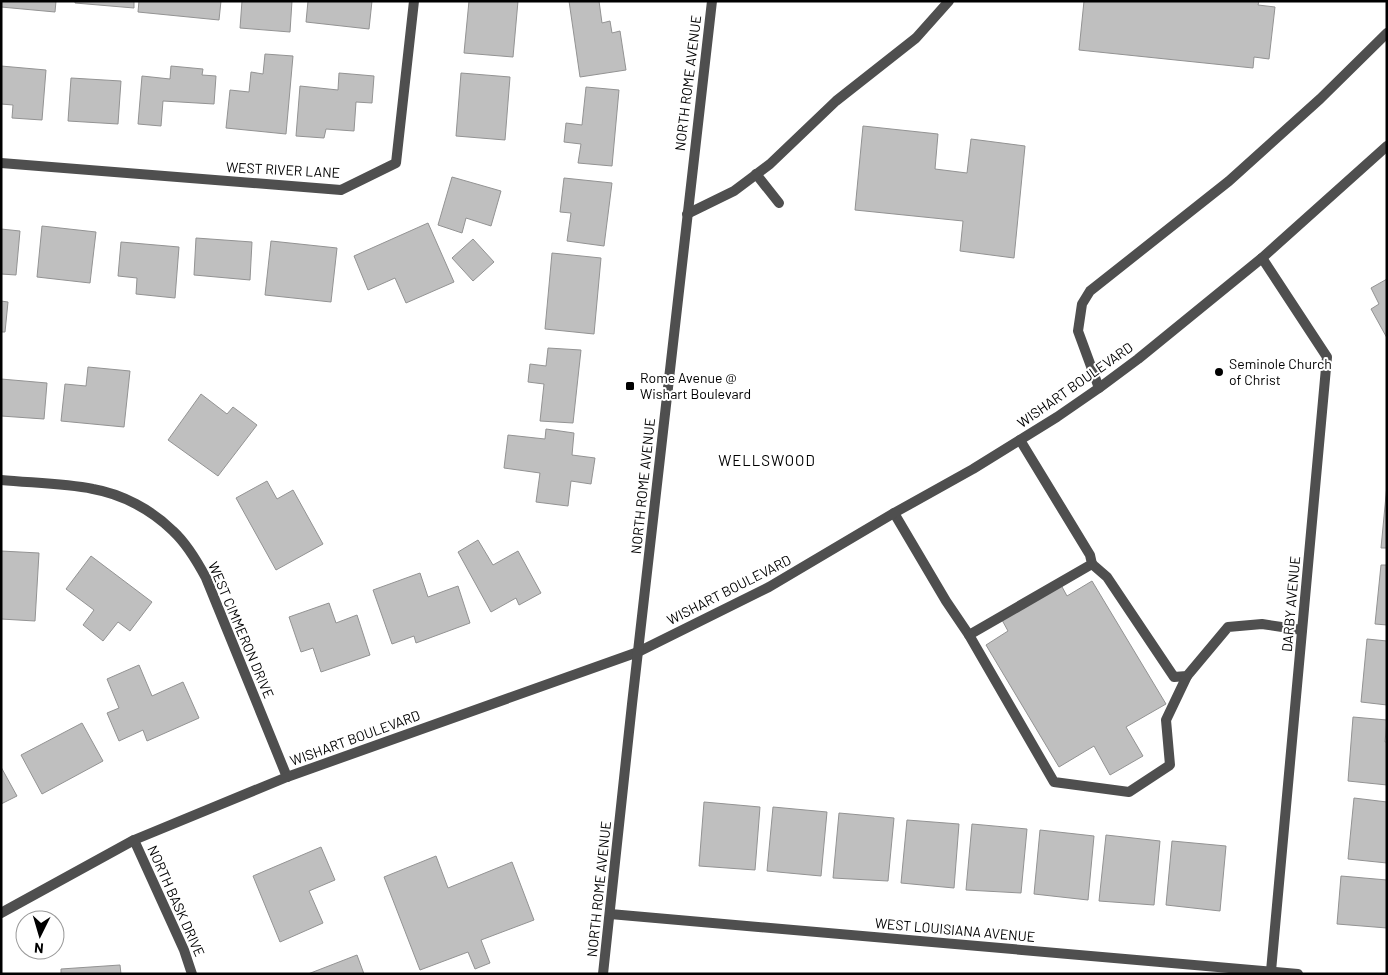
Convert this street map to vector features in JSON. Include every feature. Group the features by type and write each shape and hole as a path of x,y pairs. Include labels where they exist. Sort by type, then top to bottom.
{"street":[{"name":"WEST RIVER LANE","path":"1,163 341,190 396,162 414,1"},
{"name":"NORTH ROME AVENUE","path":"603,974 712,1"},
{"path":"687,214 734,191 756,174 787,148 836,101 916,38 950,1"},
{"path":"1099,388 1078,331 1082,304 1090,291 1229,181 1320,99 1387,33"},
{"name":"WISHART BOULEVARD","path":"1,913 134,840 287,777 638,652 769,587 973,469 1099,388 1138,359 1262,258 1387,146"},
{"path":"756,174 779,203"},
{"name":"DARBY AVENUE","path":"1262,258 1327,357 1271,972"},
{"path":"1020,440 1090,555 1092,564 1107,577 1174,677 1187,676"},
{"name":"WEST CIMMERON DRIVE","path":"1,480 93,489 116,495 142,507 173,530 192,554 206,578 287,777"},
{"path":"894,513 946,601 969,635 1054,782 1129,792 1170,765 1166,720 1187,676 1228,627 1262,624 1302,630"},
{"path":"969,635 1092,564"},
{"name":"NORTH BASK DRIVE","path":"134,840 184,950 192,974"},
{"name":"WEST LOUISIANA AVENUE","path":"610,914 1298,974"}],"building":[{"path":"1,1 56,1 55,12 1,7"},
{"path":"75,1 134,1 134,8 75,3"},
{"path":"139,1 221,1 219,20 138,12"},
{"path":"242,1 292,1 290,32 240,28"},
{"path":"308,1 372,1 369,29 306,22"},
{"path":"469,1 518,1 513,57 464,53"},
{"path":"569,1 599,1 602,23 610,21 612,33 620,31 626,70 580,77"},
{"path":"1084,1 1259,1 1258,5 1275,7 1269,59 1254,57 1253,68 1079,50"},
{"path":"265,54 293,56 286,134 226,128 230,90 249,92 251,72 263,74"},
{"path":"1,66 46,70 42,120 12,118 13,105 1,104"},
{"path":"171,66 203,69 202,75 216,76 214,104 163,101 161,126 138,124 142,76 170,79"},
{"path":"339,73 374,76 372,103 356,102 354,131 326,129 324,138 296,136 300,86 338,90"},
{"path":"461,73 510,77 505,140 456,136"},
{"path":"71,78 121,81 118,124 68,121"},
{"path":"586,87 619,90 612,166 578,163 581,144 564,142 566,123 582,125"},
{"path":"863,126 938,134 935,169 967,173 971,139 1025,146 1014,258 960,251 963,221 855,210"},
{"path":"452,177 501,191 491,226 466,218 462,233 438,225"},
{"path":"564,178 612,183 604,246 567,241 571,213 560,212"},
{"path":"428,223 454,282 406,303 395,278 368,290 354,256"},
{"path":"42,226 96,232 90,283 37,277"},
{"path":"1,229 20,231 16,275 1,274"},
{"path":"196,238 252,242 250,280 194,275"},
{"path":"473,239 494,262 473,281 452,258"},
{"path":"271,241 337,248 331,302 265,295"},
{"path":"121,242 179,247 175,298 136,294 137,278 118,276"},
{"path":"552,253 601,258 594,334 545,329"},
{"path":"1387,279 1387,338 1371,309 1379,304 1371,288"},
{"path":"1,301 8,302 5,332 1,332"},
{"path":"548,348 581,350 573,423 540,421 544,384 528,382 530,364 546,366"},
{"path":"88,367 130,371 124,427 61,421 65,384 86,386"},
{"path":"1,379 47,383 44,419 1,416"},
{"path":"201,394 227,414 233,407 257,425 218,476 168,440"},
{"path":"546,429 574,433 572,455 595,458 591,484 571,481 568,506 536,502 540,473 504,468 508,435 545,439"},
{"path":"267,481 277,499 293,490 323,544 276,570 236,498"},
{"path":"1387,485 1387,548 1381,548"},
{"path":"478,540 493,565 518,551 541,593 519,605 516,598 491,612 458,552"},
{"path":"1,551 39,553 35,621 1,619"},
{"path":"91,556 152,602 130,631 118,622 103,641 83,625 94,610 66,589"},
{"path":"1381,565 1387,565 1387,625 1375,624"},
{"path":"420,573 428,597 458,586 470,623 416,643 414,636 392,644 373,590"},
{"path":"1092,581 1166,704 1126,727 1143,756 1110,775 1094,746 1059,767 986,645 1008,631 1002,620 1061,585 1067,596"},
{"path":"329,603 336,623 357,615 370,655 321,672 313,648 301,652 289,617"},
{"path":"1367,639 1387,641 1387,705 1361,702"},
{"path":"139,665 152,696 183,682 199,718 147,741 143,730 119,741 107,713 119,708 107,679"},
{"path":"1353,717 1387,720 1385,742 1387,742 1387,785 1348,781"},
{"path":"82,723 103,761 42,794 21,755"},
{"path":"1,767 17,796 1,804"},
{"path":"1354,798 1387,802 1387,863 1348,859"},
{"path":"704,802 760,807 755,870 699,866"},
{"path":"773,807 827,812 821,876 767,871"},
{"path":"839,813 894,818 888,881 833,878"},
{"path":"907,820 959,824 954,888 901,883"},
{"path":"972,824 1027,829 1021,893 966,890"},
{"path":"1040,830 1094,836 1088,900 1034,894"},
{"path":"1106,835 1160,841 1154,905 1099,901"},
{"path":"1172,841 1226,846 1220,911 1166,905"},
{"path":"321,847 335,880 309,891 323,923 280,942 253,876"},
{"path":"436,856 448,888 512,862 534,920 481,940 490,963 475,969 468,952 420,970 384,877"},
{"path":"1341,876 1387,880 1387,928 1337,924"},
{"path":"357,955 364,974 308,974"},
{"path":"120,965 121,974 61,974 61,969"}],"place":[{"name":"Seminole Church of Christ","path":"1219,372"},
{"name":"Rome Avenue @ Wishart Boulevard","path":"630,386"}],"district":[{"name":"WELLSWOOD","path":"767,461"}]}
